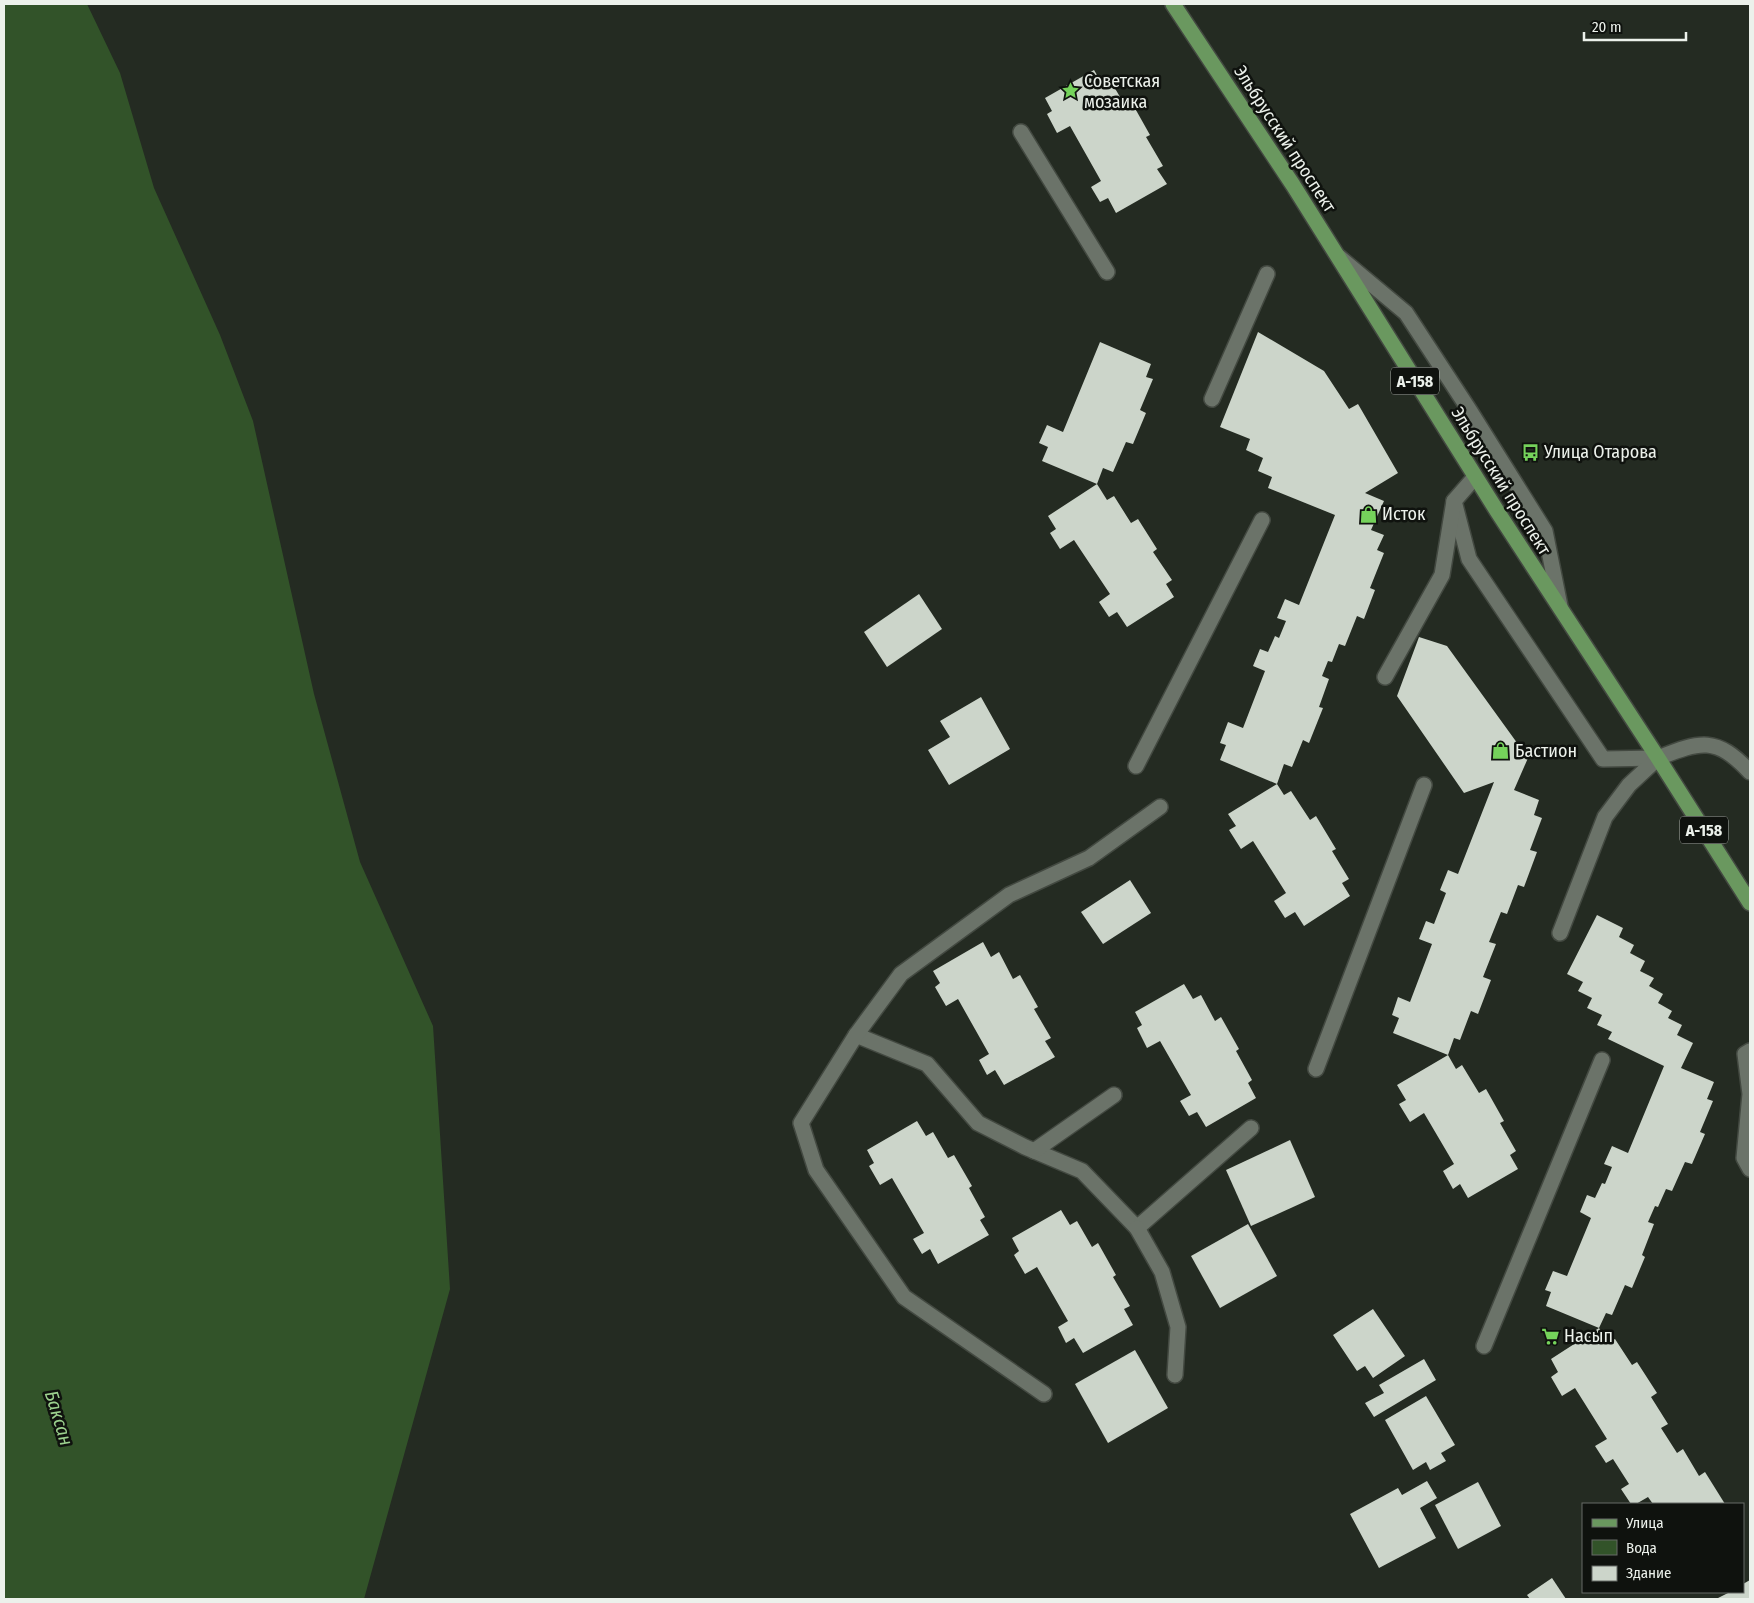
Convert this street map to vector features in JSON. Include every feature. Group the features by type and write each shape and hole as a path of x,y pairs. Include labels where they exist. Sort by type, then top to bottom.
{"main road":[{"name":"Эльбрусский проспект","path":"1173,4 1294,185 1475,477 1750,903"}],"street":[{"path":"1021,132 1107,272"},
{"path":"1337,256 1406,313 1470,411 1544,531 1560,608"},
{"path":"1212,399 1267,274"},
{"path":"1385,677 1442,575 1454,501 1475,477"},
{"path":"1454,501 1469,559 1603,759 1658,758 1686,747 1707,744 1732,753 1750,772"},
{"path":"1136,766 1262,520"},
{"path":"1560,933 1605,817 1628,785 1658,758"},
{"path":"1316,1069 1424,785"},
{"path":"1044,1394 904,1297 816,1170 801,1123 856,1035 901,974 1009,895 1089,858 1160,807"},
{"path":"856,1035 928,1064 978,1122 1034,1151 1082,1171 1137,1228 1162,1272 1178,1327 1175,1375"},
{"path":"1750,1052 1745,1054 1750,1094 1744,1158 1750,1169"},
{"path":"1484,1346 1602,1060"},
{"path":"1034,1151 1114,1095"},
{"path":"1137,1228 1251,1128"}],"water":[{"name":"Баксан","path":"4,4 87,4 120,73 154,188 220,335 253,421 314,694 360,862 433,1026 450,1289 364,1599 4,1599"}],"building":[{"path":"1094,70 1103,85 1110,80 1126,107 1132,103 1150,135 1146,137 1163,166 1157,169 1167,184 1116,213 1108,198 1100,202 1091,187 1101,181 1070,126 1057,133 1047,114 1052,111 1045,98"},
{"path":"1258,332 1324,371 1349,409 1358,404 1398,473 1365,493 1384,501 1371,530 1384,535 1377,550 1384,553 1370,588 1375,590 1364,619 1357,616 1345,646 1339,644 1332,662 1328,661 1322,676 1329,679 1319,707 1323,708 1309,743 1303,740 1292,767 1284,764 1277,784 1220,760 1226,745 1220,743 1228,722 1243,728 1265,671 1253,666 1260,649 1268,652 1275,636 1279,638 1286,621 1277,618 1285,599 1299,605 1335,515 1268,488 1272,477 1258,471 1263,458 1246,450 1250,439 1220,427"},
{"path":"1100,342 1151,364 1146,377 1153,379 1140,410 1146,413 1133,444 1126,442 1113,472 1103,468 1097,484 1042,461 1048,447 1039,443 1047,425 1063,432"},
{"path":"1097,484 1107,500 1114,496 1131,523 1138,519 1157,549 1153,552 1172,580 1166,584 1174,597 1127,627 1117,612 1109,617 1099,602 1110,594 1074,540 1060,549 1050,533 1056,529 1048,516"},
{"path":"919,594 942,629 887,667 864,632"},
{"path":"1419,637 1447,646 1528,758 1514,790 1539,800 1534,815 1542,818 1530,850 1537,852 1524,887 1518,885 1507,914 1501,912 1489,942 1496,944 1483,977 1491,980 1478,1014 1471,1011 1460,1040 1454,1038 1448,1055 1393,1033 1399,1018 1392,1015 1398,997 1410,1002 1432,944 1419,939 1426,921 1434,924 1446,893 1440,890 1448,870 1458,874 1494,782 1464,793 1397,696"},
{"path":"981,697 1010,749 949,785 928,750 950,737 940,721"},
{"path":"1277,784 1284,795 1291,791 1310,820 1316,816 1336,849 1332,851 1349,879 1342,883 1350,896 1304,926 1295,912 1285,918 1274,901 1286,893 1253,841 1241,849 1229,830 1236,826 1228,814"},
{"path":"1130,880 1151,913 1103,944 1081,912"},
{"path":"1597,915 1623,928 1619,937 1634,945 1630,953 1645,961 1640,971 1654,978 1649,986 1663,994 1658,1003 1672,1011 1668,1018 1682,1025 1677,1035 1693,1043 1681,1068 1714,1082 1707,1099 1713,1101 1700,1132 1705,1134 1692,1164 1685,1162 1672,1191 1666,1189 1658,1207 1655,1206 1648,1222 1654,1224 1642,1255 1645,1257 1632,1288 1625,1285 1612,1315 1606,1313 1599,1328 1546,1306 1551,1292 1545,1290 1553,1271 1567,1276 1591,1218 1580,1212 1587,1195 1595,1198 1602,1183 1605,1184 1612,1167 1604,1164 1612,1146 1628,1153 1664,1066 1608,1039 1612,1032 1597,1025 1602,1015 1587,1008 1592,998 1578,991 1583,982 1567,974"},
{"path":"983,942 991,957 999,952 1013,979 1020,975 1038,1007 1034,1009 1051,1038 1045,1041 1055,1057 1004,1085 995,1070 987,1075 979,1060 989,1054 958,999 946,1006 935,987 940,983 933,971"},
{"path":"1184,984 1193,999 1201,995 1215,1021 1221,1017 1239,1049 1236,1051 1252,1080 1248,1083 1256,1098 1206,1127 1197,1112 1189,1116 1180,1101 1191,1095 1160,1041 1147,1048 1137,1028 1142,1025 1135,1012"},
{"path":"1448,1055 1456,1069 1462,1065 1479,1093 1486,1089 1504,1121 1500,1123 1516,1151 1510,1155 1518,1169 1468,1198 1460,1184 1453,1189 1443,1171 1454,1164 1424,1113 1410,1122 1399,1104 1406,1100 1397,1085"},
{"path":"917,1121 926,1136 933,1132 948,1158 954,1155 972,1186 969,1188 985,1217 980,1220 989,1235 938,1264 930,1249 922,1254 913,1239 924,1233 892,1178 880,1185 869,1166 874,1163 867,1150"},
{"path":"1290,1140 1315,1197 1251,1226 1226,1170"},
{"path":"1061,1210 1070,1225 1077,1221 1092,1247 1098,1243 1116,1275 1113,1277 1130,1306 1124,1309 1133,1325 1083,1353 1074,1338 1066,1343 1058,1327 1068,1321 1037,1267 1025,1274 1014,1255 1019,1251 1012,1238"},
{"path":"1248,1224 1277,1276 1220,1308 1191,1256"},
{"path":"1373,1309 1405,1356 1373,1378 1365,1366 1357,1371 1333,1335"},
{"path":"1599,1328 1609,1342 1615,1339 1632,1365 1637,1362 1657,1393 1651,1397 1668,1424 1661,1428 1677,1453 1683,1449 1699,1476 1705,1472 1724,1503 1652,1503 1648,1497 1638,1503 1630,1503 1621,1489 1629,1484 1613,1459 1606,1463 1595,1446 1607,1439 1575,1388 1562,1396 1551,1377 1558,1372 1551,1359"},
{"path":"1135,1350 1168,1408 1108,1443 1075,1384"},
{"path":"1424,1359 1436,1380 1374,1417 1365,1403 1384,1393 1379,1385"},
{"path":"1426,1396 1455,1445 1441,1453 1446,1461 1430,1470 1426,1462 1413,1470 1385,1420"},
{"path":"1427,1481 1437,1498 1420,1508 1436,1538 1379,1568 1350,1514 1398,1488 1402,1495"},
{"path":"1478,1482 1501,1526 1458,1549 1435,1505"},
{"path":"1552,1578 1566,1599 1530,1599 1527,1595"},
{"path":"1750,1580 1750,1599 1716,1599 1728,1593 1744,1593 1744,1583"}],"place":[{"name":"Советская мозаика","path":"1070,91"},
{"name":"Улица Отарова","path":"1530,452"},
{"name":"Исток","path":"1368,514"},
{"name":"Бастион","path":"1501,751"},
{"name":"Насып","path":"1550,1336"}]}
